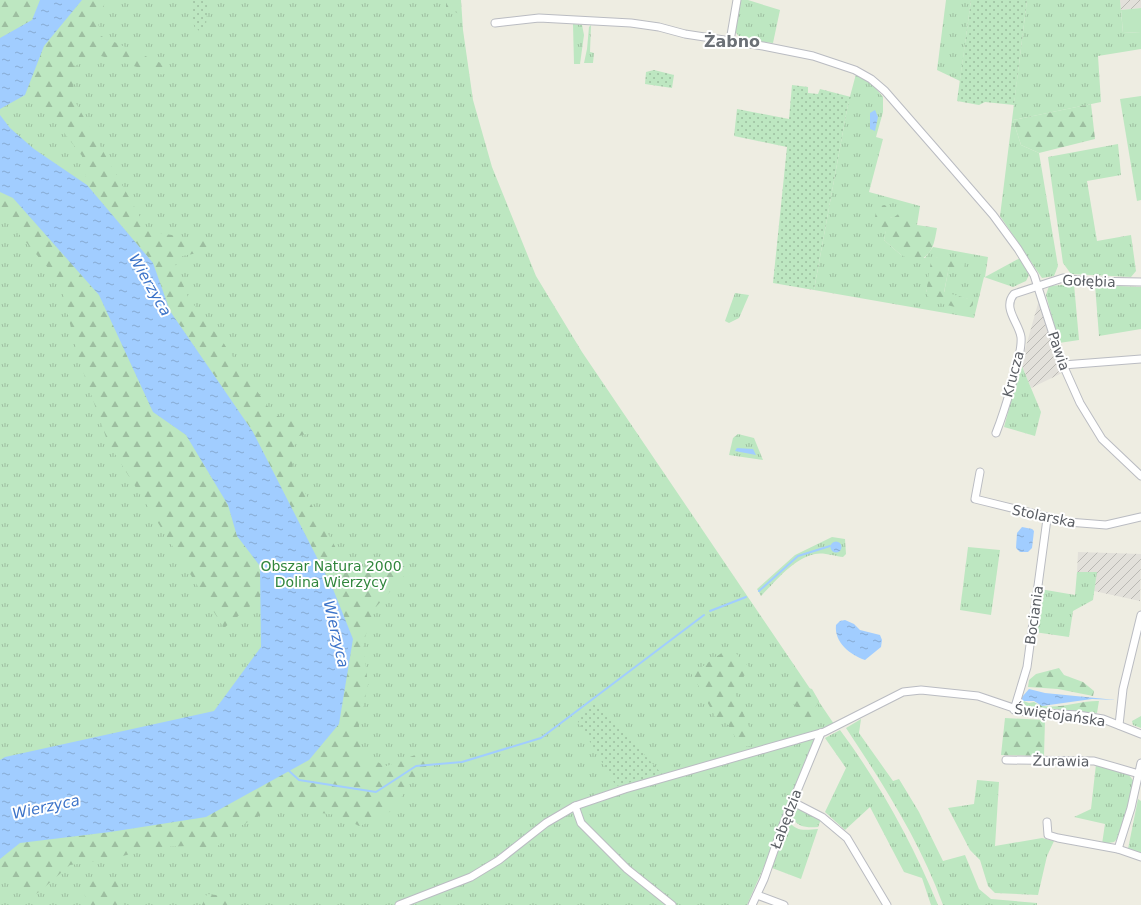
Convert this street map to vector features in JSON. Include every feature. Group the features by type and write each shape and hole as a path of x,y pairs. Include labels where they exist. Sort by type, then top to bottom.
{"street":[{"path":"730,41 737,0"},
{"name":"Pawia","path":"495,23 539,18 624,23 659,27 685,34 813,56 854,70 871,78 885,91 993,215 1027,262 1038,286 1063,365 1080,403 1102,439 1141,476"},
{"name":"Gołębia","path":"1038,286 1063,278 1086,281 1141,282"},
{"name":"Krucza","path":"996,434 1021,344 1019,328 1010,309 1010,300 1017,292 1038,286"},
{"path":"1063,365 1141,359"},
{"name":"Stolarska","path":"980,472 974,499 1047,518 1102,525 1141,517"},
{"name":"Bociania","path":"1014,710 1027,667 1047,518"},
{"path":"1119,724 1123,689 1141,615"},
{"name":"Świętojańska","path":"399,905 471,877 499,860 546,823 575,806 625,788 821,733 896,694 914,689 978,696 990,699 1014,710 1025,712 1093,717 1119,724 1141,734"},
{"name":"Łabędzia","path":"752,905 821,733"},
{"name":"Żurawia","path":"1006,760 1094,761 1139,774"},
{"path":"1118,849 1131,808 1141,763"},
{"path":"793,802 822,817 847,838 887,905"},
{"path":"575,806 581,823 622,864 672,905"},
{"path":"1047,822 1048,835 1118,849 1141,857"},
{"path":"757,895 784,905"}],"shaded area":[{"path":"1120,0 1141,0 1141,8 1121,10"},
{"path":"1039,300 1062,373 1031,388 1021,364"},
{"path":"1078,552 1141,554 1140,601 1094,591 1097,572 1077,572"}],"green space":[{"name":"Obszar Natura 2000 Dolina Wierzycy","path":"0,0 461,0 463,30 473,100 492,167 536,276 582,352 834,724 823,729 814,741 773,846 747,905 0,905"},
{"path":"0,0 40,0 32,20 0,38"},
{"path":"82,0 109,0 96,14 101,36 165,65 163,75 101,56 74,66 73,98 148,231 207,241 207,251 173,258 188,297 224,344 273,414 305,426 309,433 296,437 292,470 350,573 405,566 406,574 375,608 363,643 368,685 359,725 362,756 387,766 415,755 437,770 425,773 412,779 393,809 381,817 359,826 338,815 304,811 268,811 235,829 210,852 189,846 160,847 110,859 70,865 39,892 26,900 14,880 2,871 0,873 0,859 20,843 110,832 339,724 353,639 333,589 253,432 170,311 153,263 87,185 82,156 42,104 25,95 44,46"},
{"path":"191,0 208,0 206,25 200,32 191,22"},
{"path":"446,0 461,0 461,15 446,7"},
{"path":"739,0 748,0 780,10 773,43 741,39 734,30"},
{"path":"946,0 971,0 960,81 937,70"},
{"path":"971,0 1027,0 1014,105 985,102 979,105 957,101"},
{"path":"1027,0 1120,0 1123,33 1141,32 1141,49 1098,56 1101,102 1013,120 1021,145 1039,153 1058,266 1054,276 1042,278 1000,216"},
{"path":"1141,8 1141,32 1123,33 1121,10"},
{"path":"573,24 582,25 584,35 580,64 574,64"},
{"path":"591,25 590,52 594,53 593,63 584,63 589,27"},
{"path":"654,70 674,75 672,88 645,84 646,72"},
{"path":"856,74 869,80 883,97 883,112 876,137 883,139 869,192 920,206 917,225 889,217 884,240 901,255 925,258 933,247 988,257 985,277 1020,258 1029,275 1026,281 1013,287 984,277 974,318 814,290 848,104","holes":["937,257 949,266 944,293 972,300 926,292"]},
{"path":"792,85 808,87 808,93 818,94 820,89 851,97 848,104 814,290 773,283 787,147 734,136 737,109 789,119"},
{"path":"1141,96 1141,200 1137,201 1120,99"},
{"path":"1091,104 1095,139 1039,153 1021,145 1013,120"},
{"path":"1118,144 1121,175 1087,181 1097,241 1131,235 1136,271 1131,277 1071,274 1063,263 1048,157"},
{"path":"0,192 13,198 99,295 153,412 186,435 228,505 237,536 260,566 260,598 224,628 108,443 78,357 60,282 13,227 0,216"},
{"path":"885,205 889,210 890,217 893,218 901,212 909,213 917,225 937,228 934,244 926,256 922,259 916,262 901,255 884,240 886,229 878,228 875,217 877,206"},
{"path":"937,257 965,261 964,269 949,267 944,292 973,300 973,305 967,310 931,301 926,293 931,261"},
{"path":"1074,284 1079,340 1059,343 1046,295 1049,286"},
{"path":"1095,285 1141,287 1141,329 1099,336"},
{"path":"735,293 749,295 739,318 729,323 725,321"},
{"path":"1021,364 1041,412 1035,436 1004,427"},
{"path":"738,434 754,438 763,460 729,455 733,438"},
{"path":"832,537 845,539 846,554 843,557 822,553 807,556 786,571 761,596 757,589 795,555"},
{"path":"968,547 1000,550 991,615 960,610"},
{"path":"1077,572 1097,572 1093,600 1073,611 1069,637 1034,632 1040,589 1075,595"},
{"path":"730,647 749,667 735,693 749,727 750,746 741,747 725,720 716,718 692,674"},
{"path":"1059,668 1064,675 1083,682 1094,691 1093,696 1058,689 1028,687 1029,680 1036,674"},
{"path":"800,678 805,687 812,689 819,701 814,710 818,722 811,728 800,715 786,688"},
{"path":"1021,700 1048,706 1099,701 1097,713 1026,706"},
{"path":"596,702 662,774 616,786 576,718"},
{"path":"1141,716 1141,728 1133,725 1132,721"},
{"path":"1005,718 1045,720 1044,756 1001,755"},
{"path":"861,719 859,733 893,781 899,779 919,812 943,861 965,855 979,889 991,899 1037,903 1037,905 943,905 934,881 900,814 874,770 846,728"},
{"path":"840,730 855,750 882,792 906,836 938,905 931,905 922,878 904,872 870,807 845,830 825,812 846,768 825,738"},
{"path":"1096,764 1129,775 1135,783 1121,835 1114,842 1102,844 1105,824 1074,817 1091,809"},
{"path":"977,780 999,782 995,846 1042,838 1054,841 1047,856 1038,895 995,893 988,886 980,860 970,850 948,808 974,804"},
{"path":"1138,799 1141,801 1141,854 1128,849"},
{"path":"795,807 821,819 818,827 806,827 796,823 791,817"},
{"path":"789,821 792,825 801,830 818,829 801,879 772,868"},
{"path":"117,877 123,905 87,905 82,883"},
{"path":"207,894 225,896 229,905 202,905"}],"water":[{"path":"40,0 82,0 44,46 25,95 0,109 0,38 32,20"},
{"path":"875,110 878,117 875,131 870,129 870,113"},
{"name":"Wierzyca","path":"0,115 10,128 34,149 87,185 153,263 170,311 253,432 333,589 353,639 339,724 309,760 206,817 110,832 20,843 0,859 0,760 5,757 214,711 261,647 260,566 237,536 228,505 186,435 153,412 99,295 13,198 0,192"},
{"path":"737,448 753,449 756,455 735,451"},
{"path":"1022,527 1032,529 1034,531 1032,548 1028,552 1020,552 1016,548 1017,533"},
{"path":"836,541 840,543 842,547 840,551 836,553 832,551 830,547 832,543"},
{"path":"845,620 854,624 860,630 880,635 882,640 881,647 865,660 854,655 840,642 836,631 836,625 840,621"},
{"path":"1029,689 1045,693 1116,700 1092,699 1042,706 1034,701 1022,701 1022,697"}],"waterway":[{"path":"759,591 798,556 830,546"},
{"path":"710,611 746,597"},
{"path":"288,770 299,780 376,792 416,766 462,762 541,738 704,615"}],"district":[{"name":"Żabno","path":"732,41"}]}
